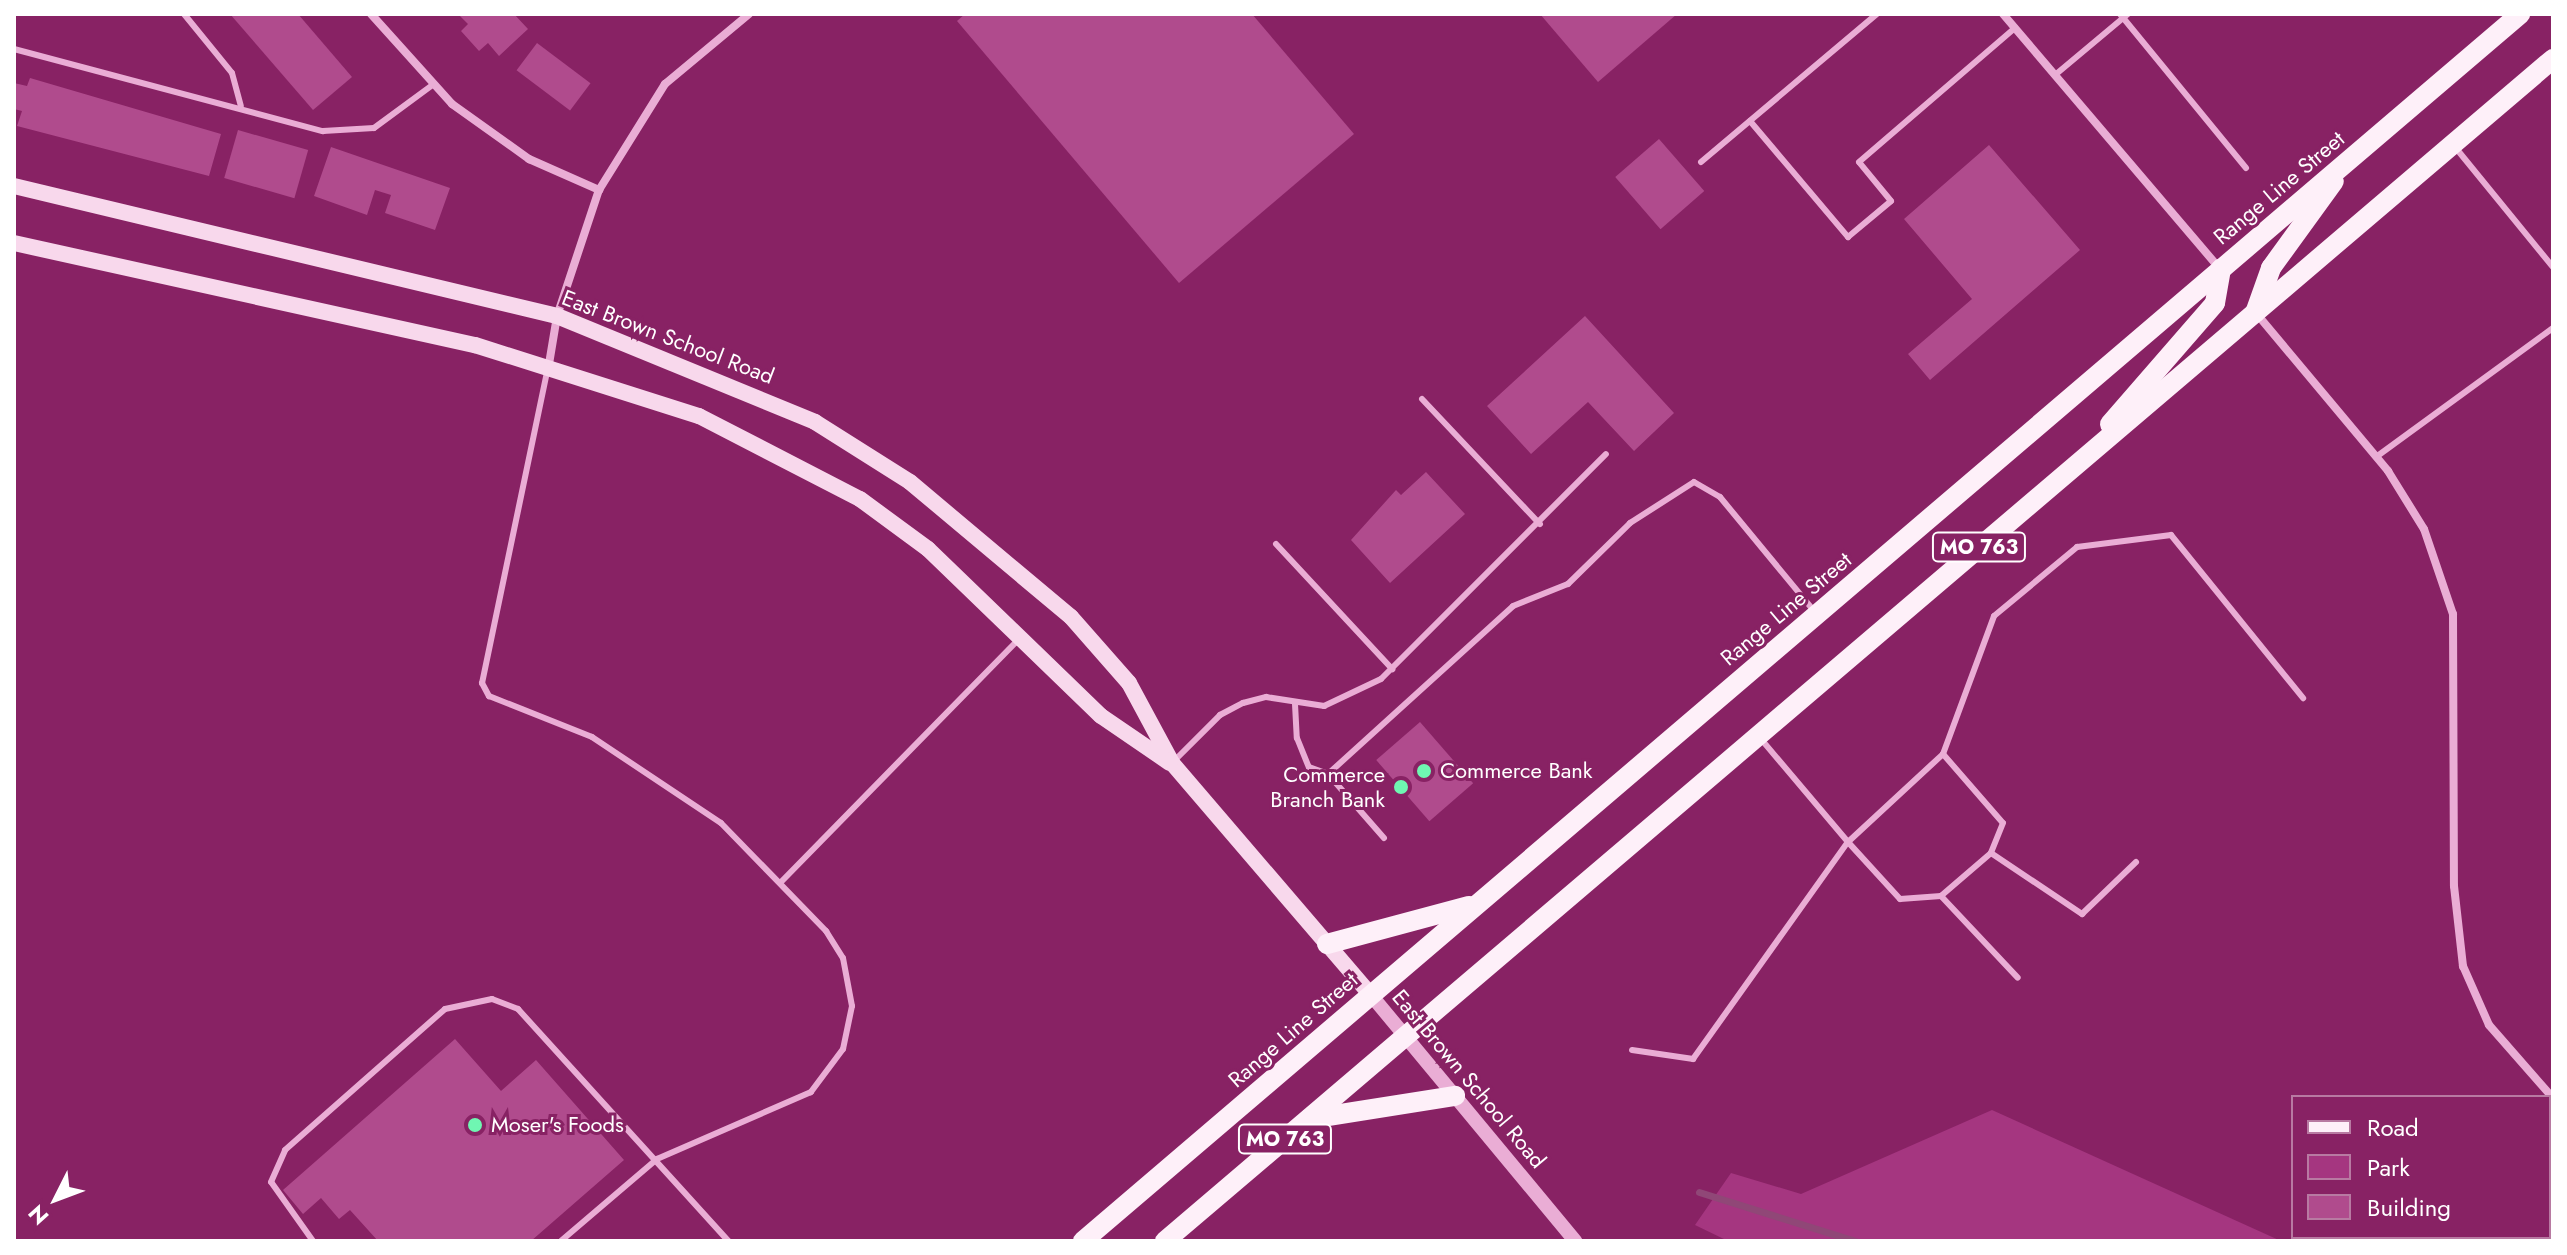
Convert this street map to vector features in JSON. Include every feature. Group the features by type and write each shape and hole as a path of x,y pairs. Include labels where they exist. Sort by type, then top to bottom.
{"main road":[{"name":"Range Line Street","path":"1083,1241 2520,14"},
{"name":"MO 763","path":"1165,1241 2553,59"},
{"path":"2255,313 2271,268 2347,161"},
{"name":"East Brown School Road","path":"14,186 557,316 765,397 910,482 1071,617 1129,683 1172,763 1371,995"},
{"name":"East Brown School Road","path":"14,243 549,364 699,416 798,461 928,549 1023,635 1101,716 1172,763"},
{"path":"2074,467 2215,303 2221,269"},
{"path":"1327,944 1477,904"},
{"path":"1309,1119 1455,1096"}],"street":[{"path":"371,14 434,84 529,159 599,190"},
{"path":"549,364 557,316 599,190 665,84 749,14"},
{"path":"2003,14 2221,269"},
{"path":"2255,313 2376,457 2424,529 2453,614 2454,886 2463,966 2489,1025 2550,1095"},
{"name":"East Brown School Road","path":"1371,995 1575,1241"}],"lane":[{"path":"184,14 232,73 241,106"},
{"path":"1701,162 1877,14"},
{"path":"2055,75 2124,15 2246,168"},
{"path":"1750,121 1848,237 1891,201 1859,162 2015,28"},
{"path":"14,49 241,106 323,131 355,132 396,115 434,84"},
{"path":"2453,144 2553,267"},
{"path":"2376,457 2553,328"},
{"path":"549,364 482,683 489,696 592,737 669,785 782,881 843,958 852,1006 843,1049 833,1070 780,1111 657,1159 561,1241"},
{"path":"1422,399 1540,524"},
{"path":"1172,763 1220,715 1243,703 1266,697 1295,704 1351,699 1392,669 1540,524 1606,454"},
{"path":"1328,774 1513,606 1568,584 1630,523 1694,482 1720,497 1817,614"},
{"path":"1632,1050 1693,1059 1848,842 1943,754 1994,616 2077,547 2171,535 2303,698"},
{"path":"1276,544 1392,669"},
{"path":"782,881 1023,635"},
{"path":"1295,704 1297,738 1309,767 1328,774 1384,838"},
{"path":"1758,735 1900,899 1941,896 1991,853 2003,823 1943,754"},
{"path":"1991,853 2082,914 2136,862"},
{"path":"1941,896 2018,978"},
{"path":"313,1241 277,1199 271,1168 445,1009 492,999 518,1009 728,1241"}],"green space":[{"path":"1992,1110 2281,1241 1728,1241 1695,1225 1731,1173 1801,1194"}],"building":[{"path":"230,14 298,14 352,77 313,110"},
{"path":"458,14 514,14 528,29 499,56 488,43 479,51 461,31 468,24"},
{"path":"965,14 1252,14 1354,134 1179,283 957,21"},
{"path":"1540,14 1677,14 1598,82"},
{"path":"537,43 591,83 570,110 517,70"},
{"path":"30,78 221,134 209,176 17,126 22,111 14,109 14,83 27,86"},
{"path":"238,130 308,150 294,198 224,178"},
{"path":"1659,139 1704,191 1660,229 1615,177"},
{"path":"1989,145 2080,250 1930,380 1908,354 1972,299 1904,219"},
{"path":"331,147 450,188 435,230 385,213 391,195 375,190 367,215 314,196"},
{"path":"1585,316 1674,413 1634,451 1588,402 1531,454 1487,406"},
{"path":"1426,472 1465,514 1390,583 1351,540 1396,490 1401,495"},
{"name":"Commerce Bank","path":"1420,722 1473,783 1429,821 1376,760"},
{"name":"Moser's Foods","path":"455,1039 501,1091 536,1060 624,1160 531,1241 378,1241 350,1210 339,1219 321,1198 303,1214 283,1190"}],"waterway":[{"path":"1699,1192 1855,1241"}],"place":[{"name":"Commerce Bank","path":"1424,771"},
{"name":"Commerce Branch Bank","path":"1401,787"},
{"name":"Moser's Foods","path":"475,1125"}]}
